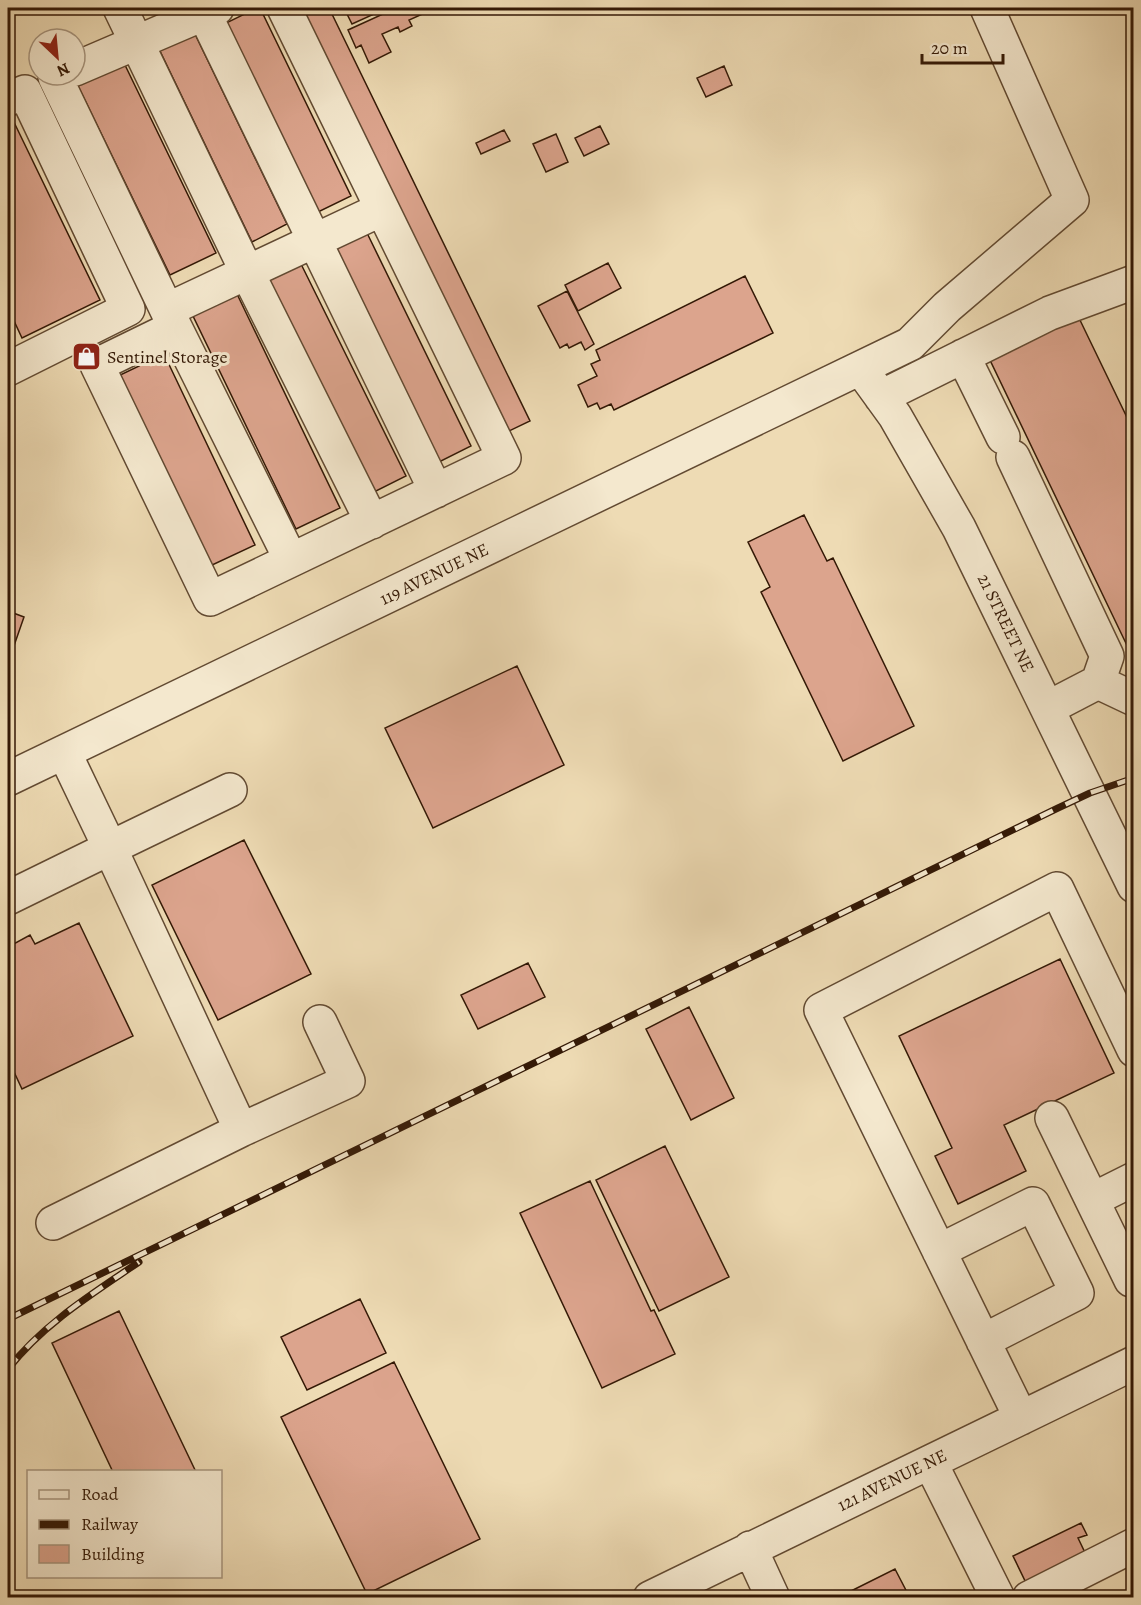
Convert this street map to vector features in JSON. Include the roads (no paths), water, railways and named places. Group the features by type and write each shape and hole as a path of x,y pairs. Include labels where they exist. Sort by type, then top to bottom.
{"street":[{"path":"120,8 247,272 372,522"},
{"path":"284,8 504,459 210,599 98,364 247,272 382,209"},
{"name":"119 AVENUE NE","path":"8,779 910,344 947,306 1072,200 987,8"},
{"path":"87,63 210,10 315,240 436,491"},
{"path":"11,358 128,309 16,95 33,87"},
{"path":"69,87 171,318 291,560"},
{"path":"881,397 1050,313 1134,282"},
{"path":"963,356 1107,656 1098,682 1048,708"},
{"name":"21 STREET NE","path":"861,369 895,416 959,528 1134,886"},
{"path":"1098,682 1134,699"},
{"path":"64,752 241,1130"},
{"path":"8,898 231,790"},
{"path":"1021,1418 821,1010 1057,889 1134,1050"},
{"path":"53,1223 241,1130 348,1081 320,1022"},
{"path":"1052,1119 1131,1280"},
{"path":"1092,1200 1134,1179"},
{"path":"939,1251 1033,1204 1077,1293 983,1341"},
{"name":"121 AVENUE NE","path":"650,1598 1134,1363"},
{"path":"930,1461 998,1598"},
{"path":"1029,1598 1084,1585 1134,1545"},
{"path":"750,1548 773,1598"}],"railway":[{"path":"8,1319 1058,808 1090,793 1134,778"},
{"path":"8,1369 52,1324 139,1262"}],"place":[{"name":"Sentinel Storage","path":"86,357"}]}
